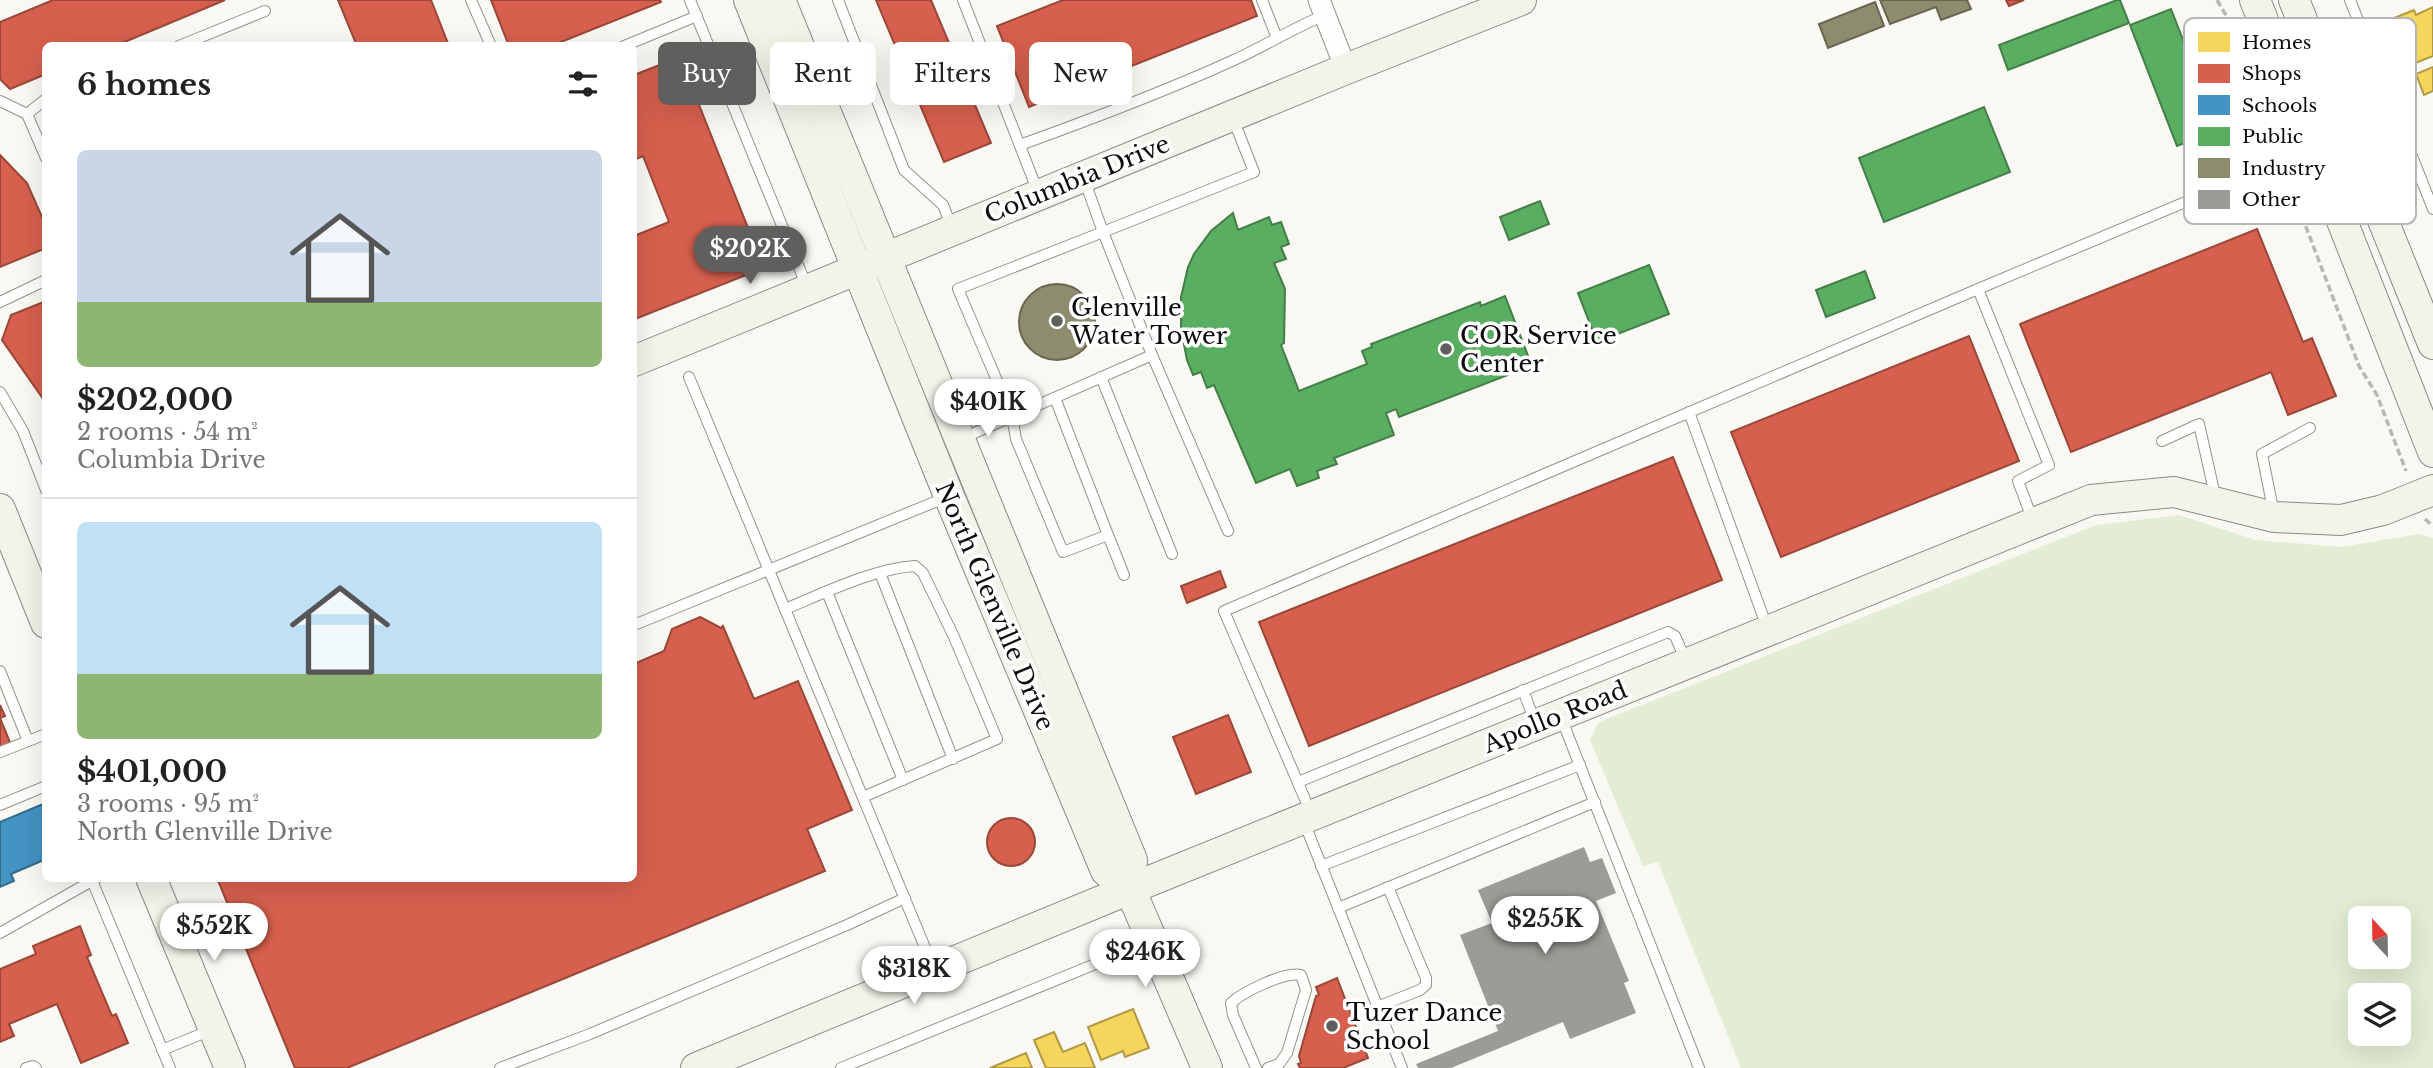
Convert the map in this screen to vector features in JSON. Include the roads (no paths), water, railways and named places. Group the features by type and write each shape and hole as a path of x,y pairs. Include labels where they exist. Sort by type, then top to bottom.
{"street":[{"name":"North Glenville Drive","path":"749,0 856,270 1106,871 1130,889"},
{"name":"North Glenville Drive","path":"780,0 1132,860 1130,889 1207,1068"},
{"name":"Columbia Drive","path":"637,356 856,270 1521,0"},
{"path":"2255,0 2262,18"},
{"path":"2294,0 2301,18"},
{"path":"1324,5 1346,69"},
{"path":"2344,224 2433,452"},
{"path":"2385,224 2433,344"},
{"name":"Apollo Road","path":"696,1068 1130,889 2091,500 2174,492 2274,517 2341,520 2384,510 2433,490"},
{"path":"0,509 14,557 40,592"},
{"path":"1002,626 1032,613"},
{"path":"154,882 230,1068"}],"lane":[{"path":"471,0 489,42"},
{"path":"690,0 808,289"},
{"path":"838,0 904,170 943,205 953,230"},
{"path":"963,0 1039,194"},
{"path":"1262,0 1278,38"},
{"path":"2350,0 2357,18"},
{"path":"1020,145 1184,83 1278,38 1324,5"},
{"path":"189,42 265,11"},
{"path":"634,42 697,16"},
{"path":"0,101 27,114 42,149"},
{"path":"27,114 42,102"},
{"path":"1108,535 1063,552 1016,439 1013,416 958,289 1254,172 1232,116"},
{"path":"2416,166 2433,209"},
{"path":"1083,176 1152,355 1228,531"},
{"path":"1402,1068 1321,866 1298,782 1224,611 2184,204"},
{"path":"0,302 42,281"},
{"path":"1978,289 2049,465 2018,481 2034,524"},
{"path":"960,439 1152,355"},
{"path":"689,377 934,970"},
{"path":"1101,377 1172,554"},
{"path":"0,392 23,431 42,480"},
{"path":"1055,398 1124,575"},
{"path":"1689,412 1768,631"},
{"path":"2162,441 2199,424 2217,503"},
{"path":"2274,517 2262,454 2310,428"},
{"path":"637,624 949,496"},
{"path":"785,609 901,566 915,566 923,573 954,637 997,739 863,797"},
{"path":"880,573 953,759"},
{"path":"827,592 903,780"},
{"path":"1298,782 1668,632 1675,636 1686,664"},
{"path":"0,671 28,741"},
{"path":"1523,690 1580,765 1699,1068"},
{"path":"0,752 42,736"},
{"path":"1321,866 1580,765"},
{"path":"0,805 42,788"},
{"path":"1338,908 1595,803"},
{"path":"0,933 88,882"},
{"path":"94,882 170,1068"},
{"path":"1377,1007 1426,985 1426,978 1388,887"},
{"path":"500,1068 590,1034 905,898"},
{"path":"841,1068 1152,941"},
{"path":"1256,1068 1233,1015 1231,1003 1240,995 1288,975 1301,975 1306,990 1287,1054 1279,1064 1269,1068"},
{"path":"162,1051 214,1029"},
{"path":"26,1068 36,1068"}],"place":[{"name":"Glenville Water Tower","path":"1057,321"},
{"name":"COR Service Center","path":"1446,349"},
{"name":"Tuzer Dance School","path":"1332,1026"}]}
